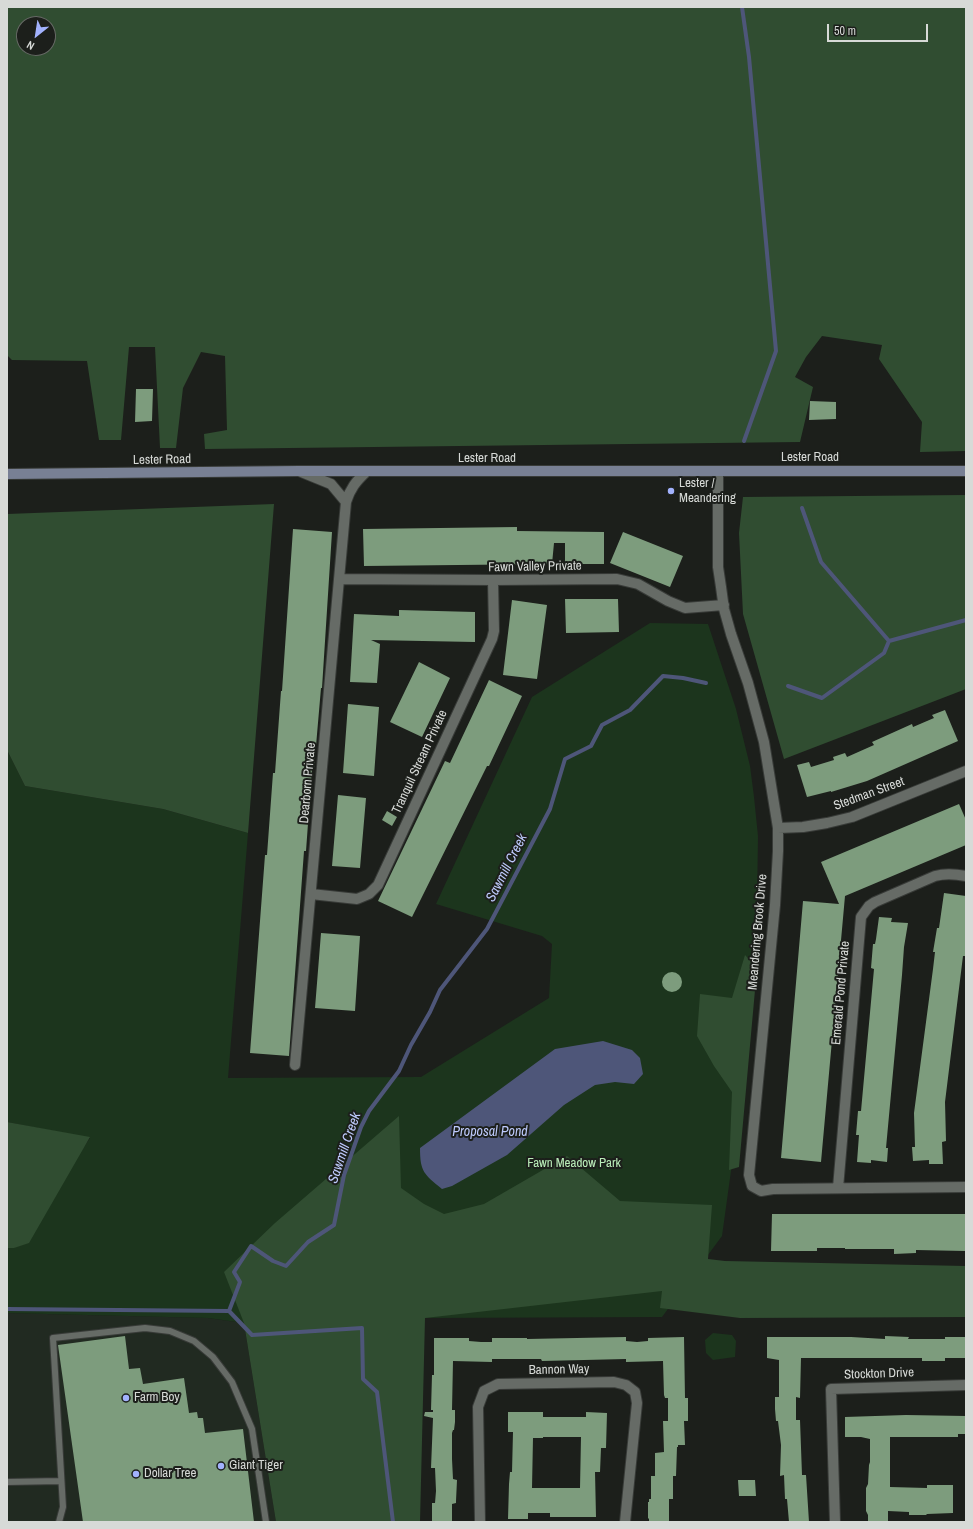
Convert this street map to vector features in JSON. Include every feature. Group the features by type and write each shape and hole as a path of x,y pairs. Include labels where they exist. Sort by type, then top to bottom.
{"main road":[{"name":"Lester Road","path":"7,474 367,471 966,471"}],"street":[{"name":"Dearborn Private","path":"295,1065 346,502 352,487 367,471"},
{"path":"299,472 330,484 346,502"},
{"name":"Meandering Brook Drive","path":"718,472 718,567 724,605 731,634 750,689 764,742 778,828 775,905 749,1175 752,1186 761,1191 773,1189 966,1187"},
{"name":"Fawn Valley Private","path":"340,578 493,580 617,579 638,584 668,602 685,608 724,605"},
{"name":"Tranquil Stream Private","path":"311,894 357,899 369,894 378,885 492,639 494,631 493,580"},
{"name":"Stedman Street","path":"778,828 821,824 852,817 966,771"},
{"name":"Emerald Pond Private","path":"838,1188 861,917 869,906 875,902 935,876 953,874 966,876"},
{"name":"Bannon Way","path":"480,1522 478,1407 484,1391 498,1384 614,1382 626,1385 635,1392 637,1403 625,1522"},
{"name":"Stockton Drive","path":"835,1522 831,1389 966,1385"}],"lane":[{"path":"59,1522 63,1507 60,1481 53,1338 145,1328 170,1331 194,1341 213,1357 232,1382 252,1429 266,1522"},
{"path":"7,1482 60,1481"}],"shaded area":[{"path":"7,1313 208,1318 244,1323 276,1522 7,1522"}],"green space":[{"path":"7,7 966,7 966,451 920,452 922,422 879,359 882,345 822,336 806,357 795,377 813,387 800,442 205,449 204,434 227,430 225,356 201,352 183,388 176,448 160,448 155,347 129,347 121,440 99,440 87,361 12,360 7,355"},
{"path":"966,495 966,689 784,759 743,614 739,533 743,497"},
{"path":"274,504 248,833 163,809 25,786 7,750 7,514"},
{"name":"Fawn Meadow Park","path":"650,623 708,624 736,709 750,766 758,836 757,905 740,1106 722,1236 662,1317 425,1318 244,1323 208,1318 7,1313 7,1248 14,1248 90,1138 7,1122 7,750 25,786 163,809 248,833 228,1078 421,1077 549,998 552,944 542,936 436,904 532,697"},
{"path":"745,955 757,968 739,1167 729,1170 732,1092 714,1066 697,1036 700,994 732,998"},
{"path":"399,1116 401,1188 424,1204 444,1214 484,1204 567,1156 620,1201 712,1205 708,1259 725,1261 966,1266 966,1317 740,1318 660,1308 662,1291 425,1318 420,1522 276,1522 244,1323 224,1272 275,1223"},
{"path":"7,1122 90,1137 29,1243 14,1248 7,1248"},
{"path":"713,1333 732,1335 736,1341 735,1357 713,1360 706,1353 705,1340"}],"water":[{"name":"Proposal Pond","path":"603,1041 632,1050 640,1058 643,1074 634,1084 615,1082 595,1085 564,1105 507,1155 452,1186 442,1189 424,1172 421,1162 420,1148 555,1049"}],"building":[{"path":"136,389 153,389 152,421 135,422"},
{"path":"810,401 836,402 836,419 809,420"},
{"path":"517,527 517,531 604,532 604,564 565,564 565,543 554,543 552,564 364,566 363,529"},
{"path":"293,529 332,532 322,688 314,769 312,769 306,851 304,851 289,1056 250,1053 265,855 267,855 273,773 275,773 282,691"},
{"path":"623,532 683,556 670,587 610,563"},
{"path":"565,599 618,599 619,632 566,633"},
{"path":"512,600 547,605 537,679 503,675"},
{"path":"399,610 475,612 475,642 371,640 380,644 377,683 350,682 354,614 399,616"},
{"path":"419,662 450,678 422,737 390,722"},
{"path":"489,680 522,696 489,766 487,766 412,917 378,901 445,761 450,763"},
{"path":"348,704 379,707 374,776 343,773"},
{"path":"945,710 958,741 867,781 831,792 807,797 797,765 809,762 811,767 834,760 833,757 845,753 847,757 874,745 872,742 912,724 913,727 934,718 932,715"},
{"path":"338,795 366,798 360,868 332,866"},
{"path":"959,804 966,820 966,845 845,896 821,1162 781,1158 803,901 839,904 821,862"},
{"path":"387,811 397,817 392,826 382,820"},
{"path":"944,893 966,896 966,949 965,956 963,956 945,1102 946,1141 942,1142 943,1164 929,1164 929,1160 913,1161 912,1147 915,1147 914,1113 935,952 933,952 937,928 939,928"},
{"path":"879,917 892,918 891,922 908,923 904,947 886,1148 888,1148 887,1162 871,1160 871,1163 857,1162 859,1135 856,1135 858,1111 861,1111 874,969 871,968 873,944 875,944"},
{"path":"321,933 360,936 355,1011 315,1008"},
{"path":"672,972 679,975 682,982 679,989 672,992 665,989 662,982 665,975"},
{"path":"772,1214 965,1214 965,1251 916,1250 916,1253 894,1254 894,1249 817,1248 817,1251 771,1251"},
{"path":"125,1336 129,1369 140,1368 143,1384 184,1378 189,1413 197,1412 198,1418 203,1418 205,1433 243,1429 254,1522 83,1522 58,1345"},
{"path":"885,1336 909,1337 908,1339 945,1339 945,1337 966,1337 966,1358 945,1358 945,1361 922,1361 922,1358 801,1358 800,1398 796,1397 796,1420 800,1420 802,1475 806,1475 809,1522 789,1522 787,1499 785,1499 784,1475 780,1476 781,1445 775,1409 775,1397 779,1397 779,1360 767,1358 767,1337 851,1337 885,1339"},
{"path":"626,1337 626,1341 637,1342 648,1341 648,1338 684,1337 685,1398 688,1398 688,1421 684,1421 685,1445 678,1445 677,1447 676,1476 673,1476 673,1499 669,1499 669,1522 649,1522 649,1518 648,1519 648,1502 649,1499 651,1499 651,1476 655,1476 655,1453 664,1452 663,1421 668,1421 668,1398 665,1398 664,1395 663,1361 626,1362 626,1359 542,1361 541,1359 492,1359 492,1362 453,1361 452,1410 455,1410 455,1422 452,1433 452,1459 453,1479 457,1480 456,1503 452,1504 452,1522 432,1522 432,1503 435,1503 436,1491 435,1468 431,1468 433,1418 424,1416 425,1412 433,1412 433,1410 431,1410 432,1375 434,1375 434,1338 469,1338 469,1341 492,1342 492,1338 527,1339"},
{"path":"508,1412 543,1412 543,1417 586,1417 586,1412 607,1413 606,1448 601,1448 600,1472 595,1472 596,1517 550,1517 550,1513 528,1513 528,1519 508,1519 510,1472 512,1472 513,1432 508,1432","holes":["581,1437 580,1488 532,1488 533,1438"]},
{"path":"906,1415 966,1416 966,1434 958,1434 958,1437 890,1437 890,1487 927,1488 927,1485 953,1485 953,1513 909,1515 909,1512 888,1511 888,1522 868,1522 868,1515 866,1511 866,1488 868,1484 870,1462 870,1439 861,1437 845,1437 845,1417"},
{"path":"738,1480 755,1480 756,1496 739,1496"}],"waterway":[{"path":"742,7 749,57 776,351 744,441"},
{"path":"802,508 821,562 889,641"},
{"name":"Sawmill Creek","path":"788,686 822,698 884,653 889,641 966,620"},
{"name":"Sawmill Creek","path":"393,1522 377,1392 363,1379 362,1328 252,1335 229,1311 240,1282 234,1272 251,1246 273,1261 286,1266 308,1242 334,1225 344,1175 361,1127 369,1111 399,1071 440,990 487,929 550,809 565,759 591,746 602,725 630,710 663,676 683,678 706,683"},
{"path":"7,1309 229,1311"}],"place":[{"name":"Lester / Meandering","path":"671,491"},
{"name":"Farm Boy","path":"126,1398"},
{"name":"Giant Tiger","path":"221,1466"},
{"name":"Dollar Tree","path":"136,1474"}]}
